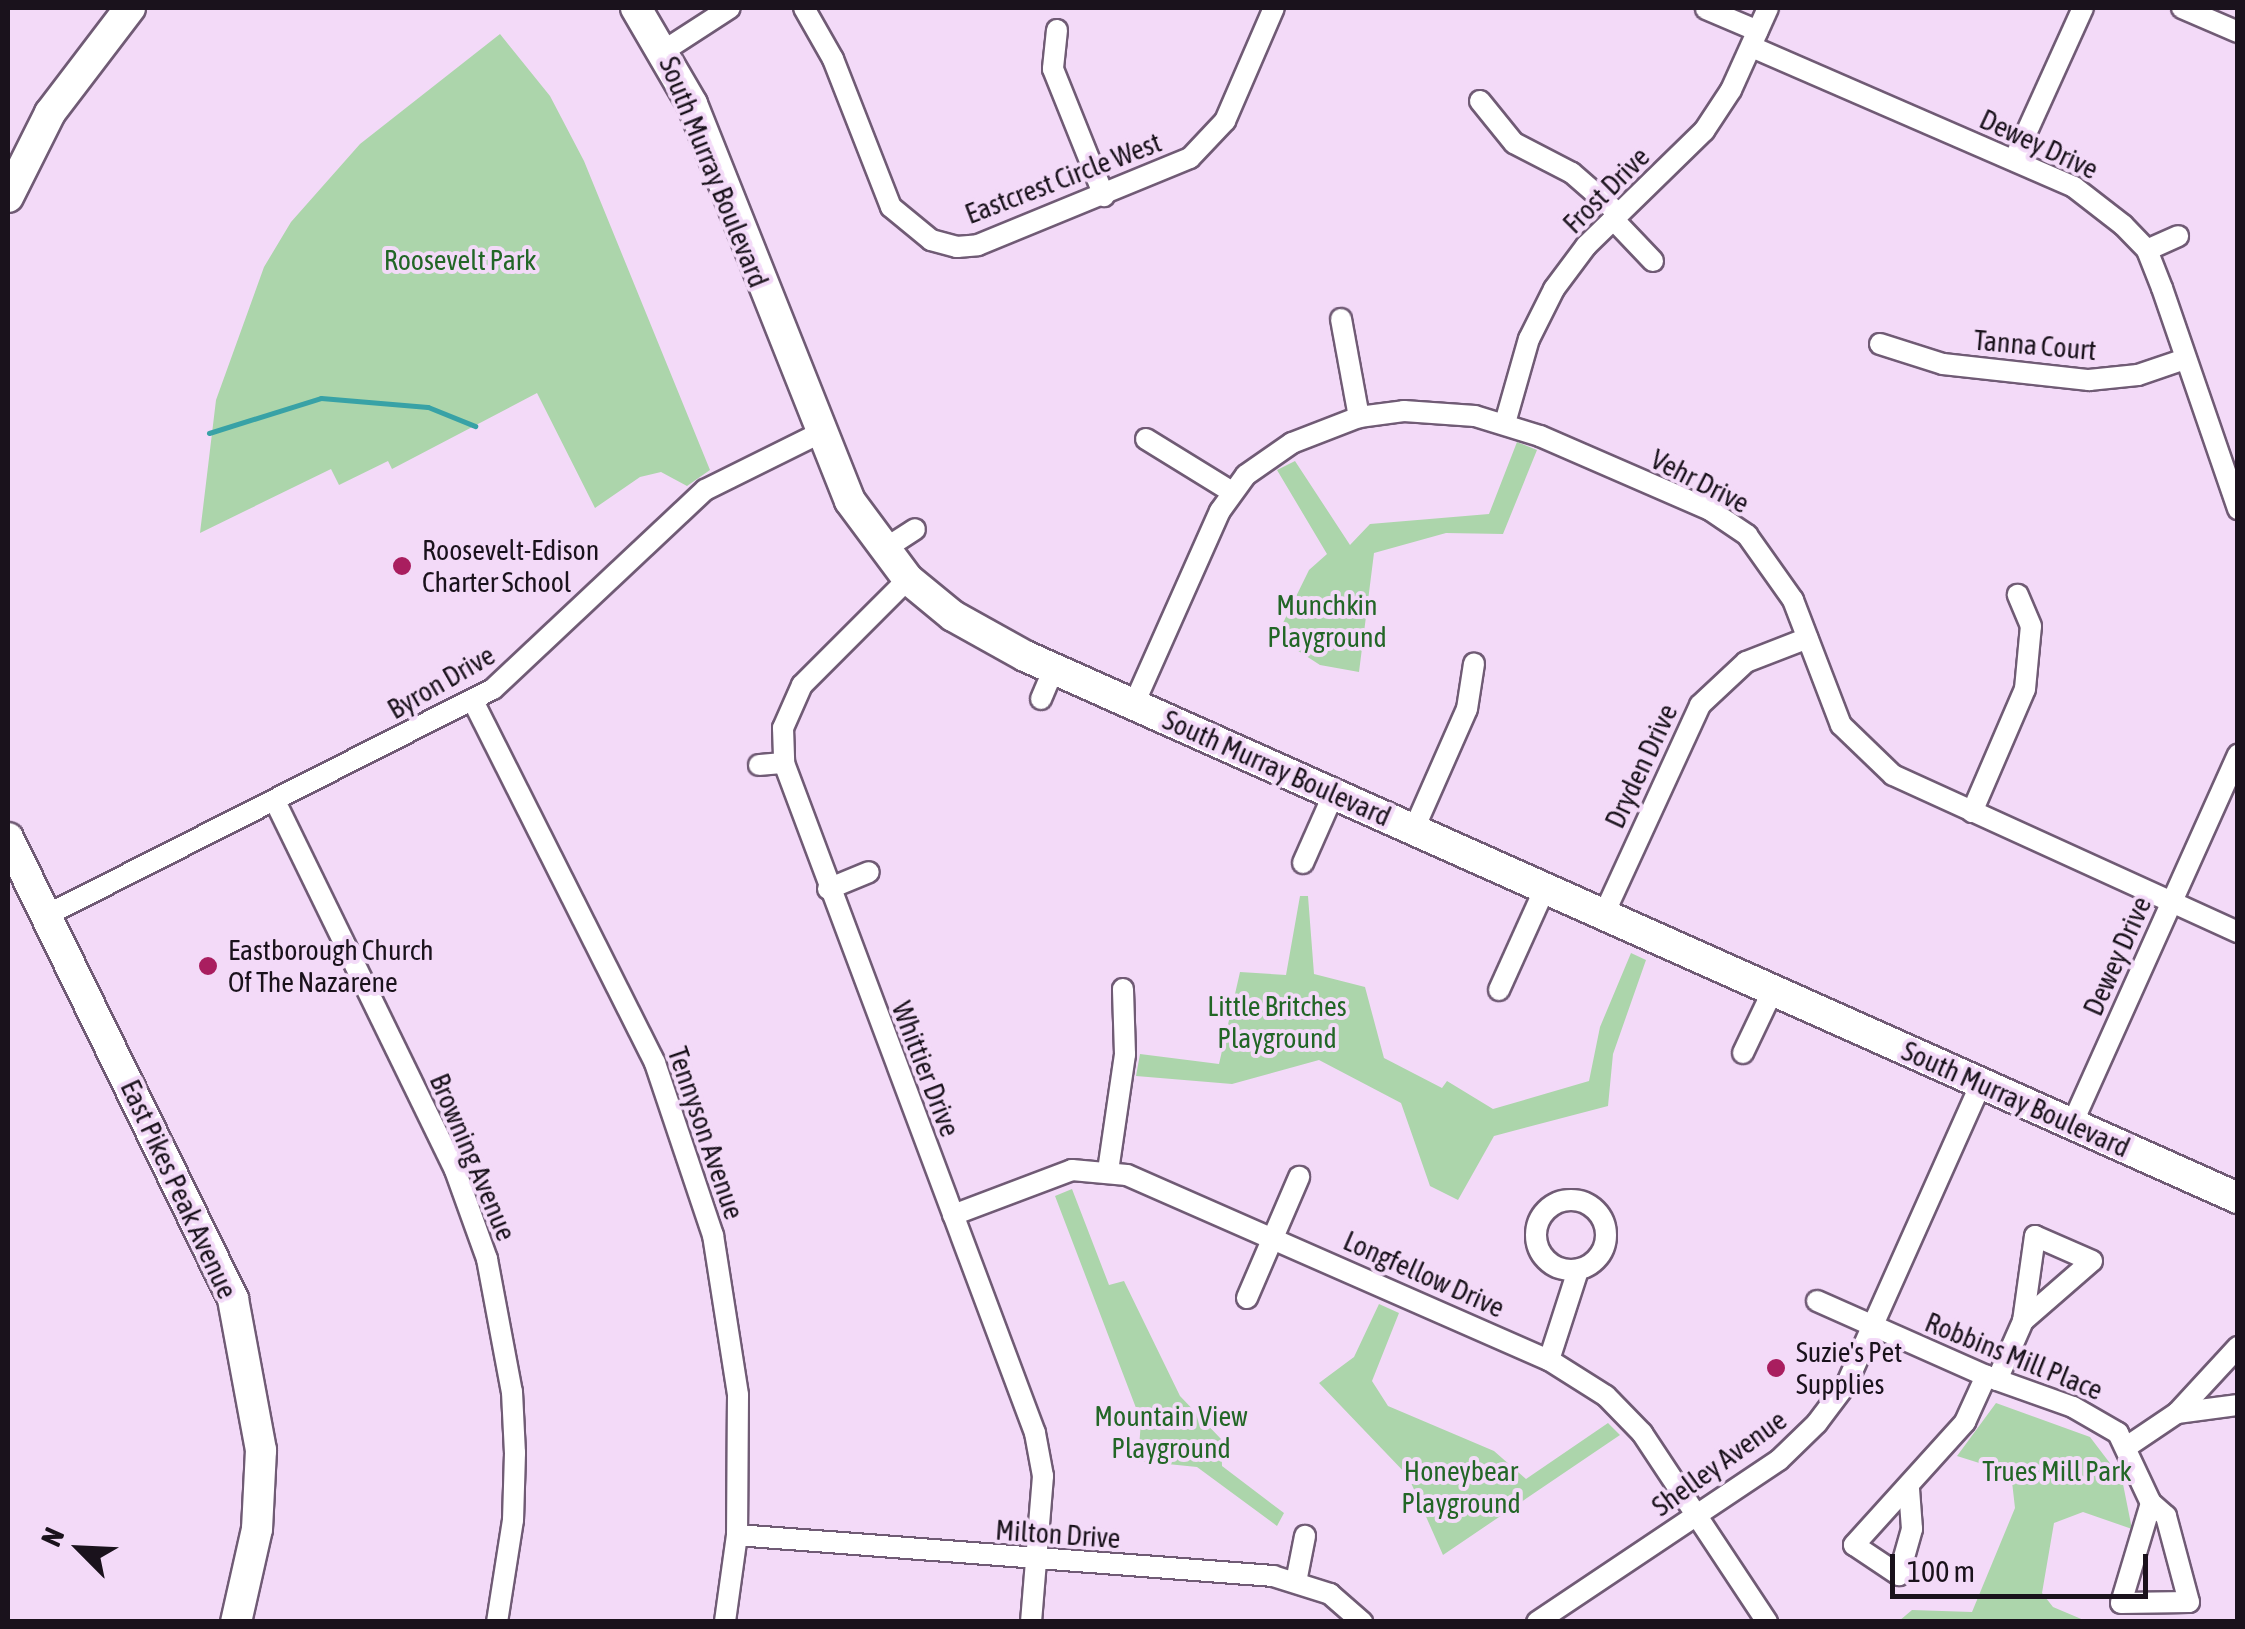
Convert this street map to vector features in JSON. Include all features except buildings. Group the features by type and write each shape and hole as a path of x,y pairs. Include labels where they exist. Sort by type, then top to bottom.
{"main road":[{"path":"8,196 50,113 130,8"},
{"name":"South Murray Boulevard","path":"636,8 665,50 818,434 850,502 908,579 953,616 1054,669 2238,1198"},
{"name":"East Pikes Peak Avenue","path":"11,852 233,1299 261,1450 257,1529 236,1622"}],"street":[{"path":"665,50 730,8"},
{"name":"Eastcrest Circle West","path":"804,8 832,59 891,206 928,246 978,245 1164,172 1210,142 1274,8"},
{"name":"Frost Drive","path":"1505,422 1541,312 1586,246 1704,131 1768,8"},
{"path":"2014,160 2083,8"},
{"path":"2182,8 2238,32"},
{"name":"Dewey Drive","path":"1706,9 1755,39 2094,198 2146,250 2185,359 2230,462 2238,509"},
{"path":"1057,30 1053,69 1104,196"},
{"path":"1480,101 1514,143 1572,173 1616,216 1653,261"},
{"path":"2146,250 2178,236"},
{"path":"1341,319 1359,417"},
{"name":"Tanna Court","path":"1880,344 1943,364 2089,380 2138,375 2185,359"},
{"name":"Vehr Drive","path":"1134,704 1232,492 1292,443 1359,417 1438,412 1505,422 1727,521 1767,556 1808,638 1831,706 1853,742 1893,775 2238,932"},
{"name":"Byron Drive","path":"45,916 473,701 549,643 705,490 818,434"},
{"path":"1146,439 1232,492"},
{"path":"883,550 915,529"},
{"name":"Whittier Drive","path":"908,579 802,685 784,728 784,764 1040,1454 1040,1560 1031,1622"},
{"path":"1972,812 2024,689 2031,626 2018,596"},
{"name":"Dryden Drive","path":"1604,914 1700,705 1746,662 1808,638"},
{"path":"1414,829 1467,709 1474,664"},
{"path":"1041,699 1054,669"},
{"name":"Tennyson Avenue","path":"473,701 655,1063 697,1177 723,1286 738,1396 737,1535 725,1622"},
{"name":"Dewey Drive","path":"2072,1124 2238,754"},
{"path":"759,765 784,764"},
{"path":"1303,863 1334,793"},
{"name":"Browning Avenue","path":"274,801 448,1156 487,1259 512,1392 515,1453 512,1520 496,1622"},
{"path":"828,889 870,872"},
{"path":"1499,990 1544,888"},
{"path":"1108,1171 1124,1054 1123,989"},
{"path":"1744,1054 1773,990"},
{"name":"Shelley Avenue","path":"1537,1622 1778,1460 1817,1423 1847,1383 1981,1084"},
{"name":"Longfellow Drive","path":"953,1215 1052,1175 1108,1171 1274,1238 1549,1360 1626,1416 1767,1622"},
{"path":"1246,1298 1300,1178"},
{"path":"1549,1360 1578,1270"},
{"name":"Robbins Mill Place","path":"1817,1301 1992,1379 2090,1414 2128,1446 2151,1503 2166,1516 2189,1602 2121,1603 2151,1503"},
{"path":"1909,1489 1966,1422 2023,1321"},
{"path":"2128,1446 2177,1413 2238,1347"},
{"path":"2177,1413 2238,1405"},
{"name":"Milton Drive","path":"737,1535 1296,1582 1330,1594 1362,1622"},
{"path":"1296,1582 1305,1536"}],"green space":[{"name":"Roosevelt Park","path":"500,34 550,96 584,161 710,470 687,486 661,472 640,477 595,508 537,393 392,469 388,461 339,485 331,469 200,533 216,400 264,267 291,222 360,144"},
{"name":"Munchkin Playground","path":"1517,442 1537,450 1503,534 1446,533 1374,553 1359,672 1320,665 1286,643 1282,625 1309,570 1327,554 1277,470 1295,461 1350,545 1370,524 1489,514"},
{"name":"Little Britches Playground","path":"1300,896 1308,896 1314,974 1365,987 1384,1058 1442,1088 1447,1081 1493,1109 1589,1081 1600,1027 1631,953 1646,960 1613,1054 1608,1106 1494,1136 1458,1200 1430,1186 1401,1103 1319,1060 1232,1084 1136,1076 1140,1054 1219,1064 1240,972 1286,975"},
{"name":"Mountain View Playground","path":"1072,1189 1109,1285 1124,1281 1180,1396 1221,1439 1222,1466 1284,1513 1277,1526 1197,1467 1138,1461 1141,1421 1055,1196"},
{"name":"Honeybear Playground","path":"1379,1304 1399,1313 1372,1381 1388,1406 1494,1451 1526,1479 1608,1423 1620,1435 1443,1555 1408,1476 1319,1383 1354,1357"},
{"name":"Trues Mill Park","path":"1996,1403 2090,1437 2122,1479 2132,1529 2083,1512 2054,1523 2042,1593 2053,1607 2086,1621 1899,1621 1912,1610 1972,1612 2015,1508 2011,1473 1957,1456"}],"waterway":[{"path":"209,433 321,398 428,407 475,426"}],"place":[{"name":"Roosevelt-Edison Charter School","path":"402,566"},
{"name":"Eastborough Church Of The Nazarene","path":"208,966"},
{"name":"Suzie's Pet Supplies","path":"1776,1368"}]}
